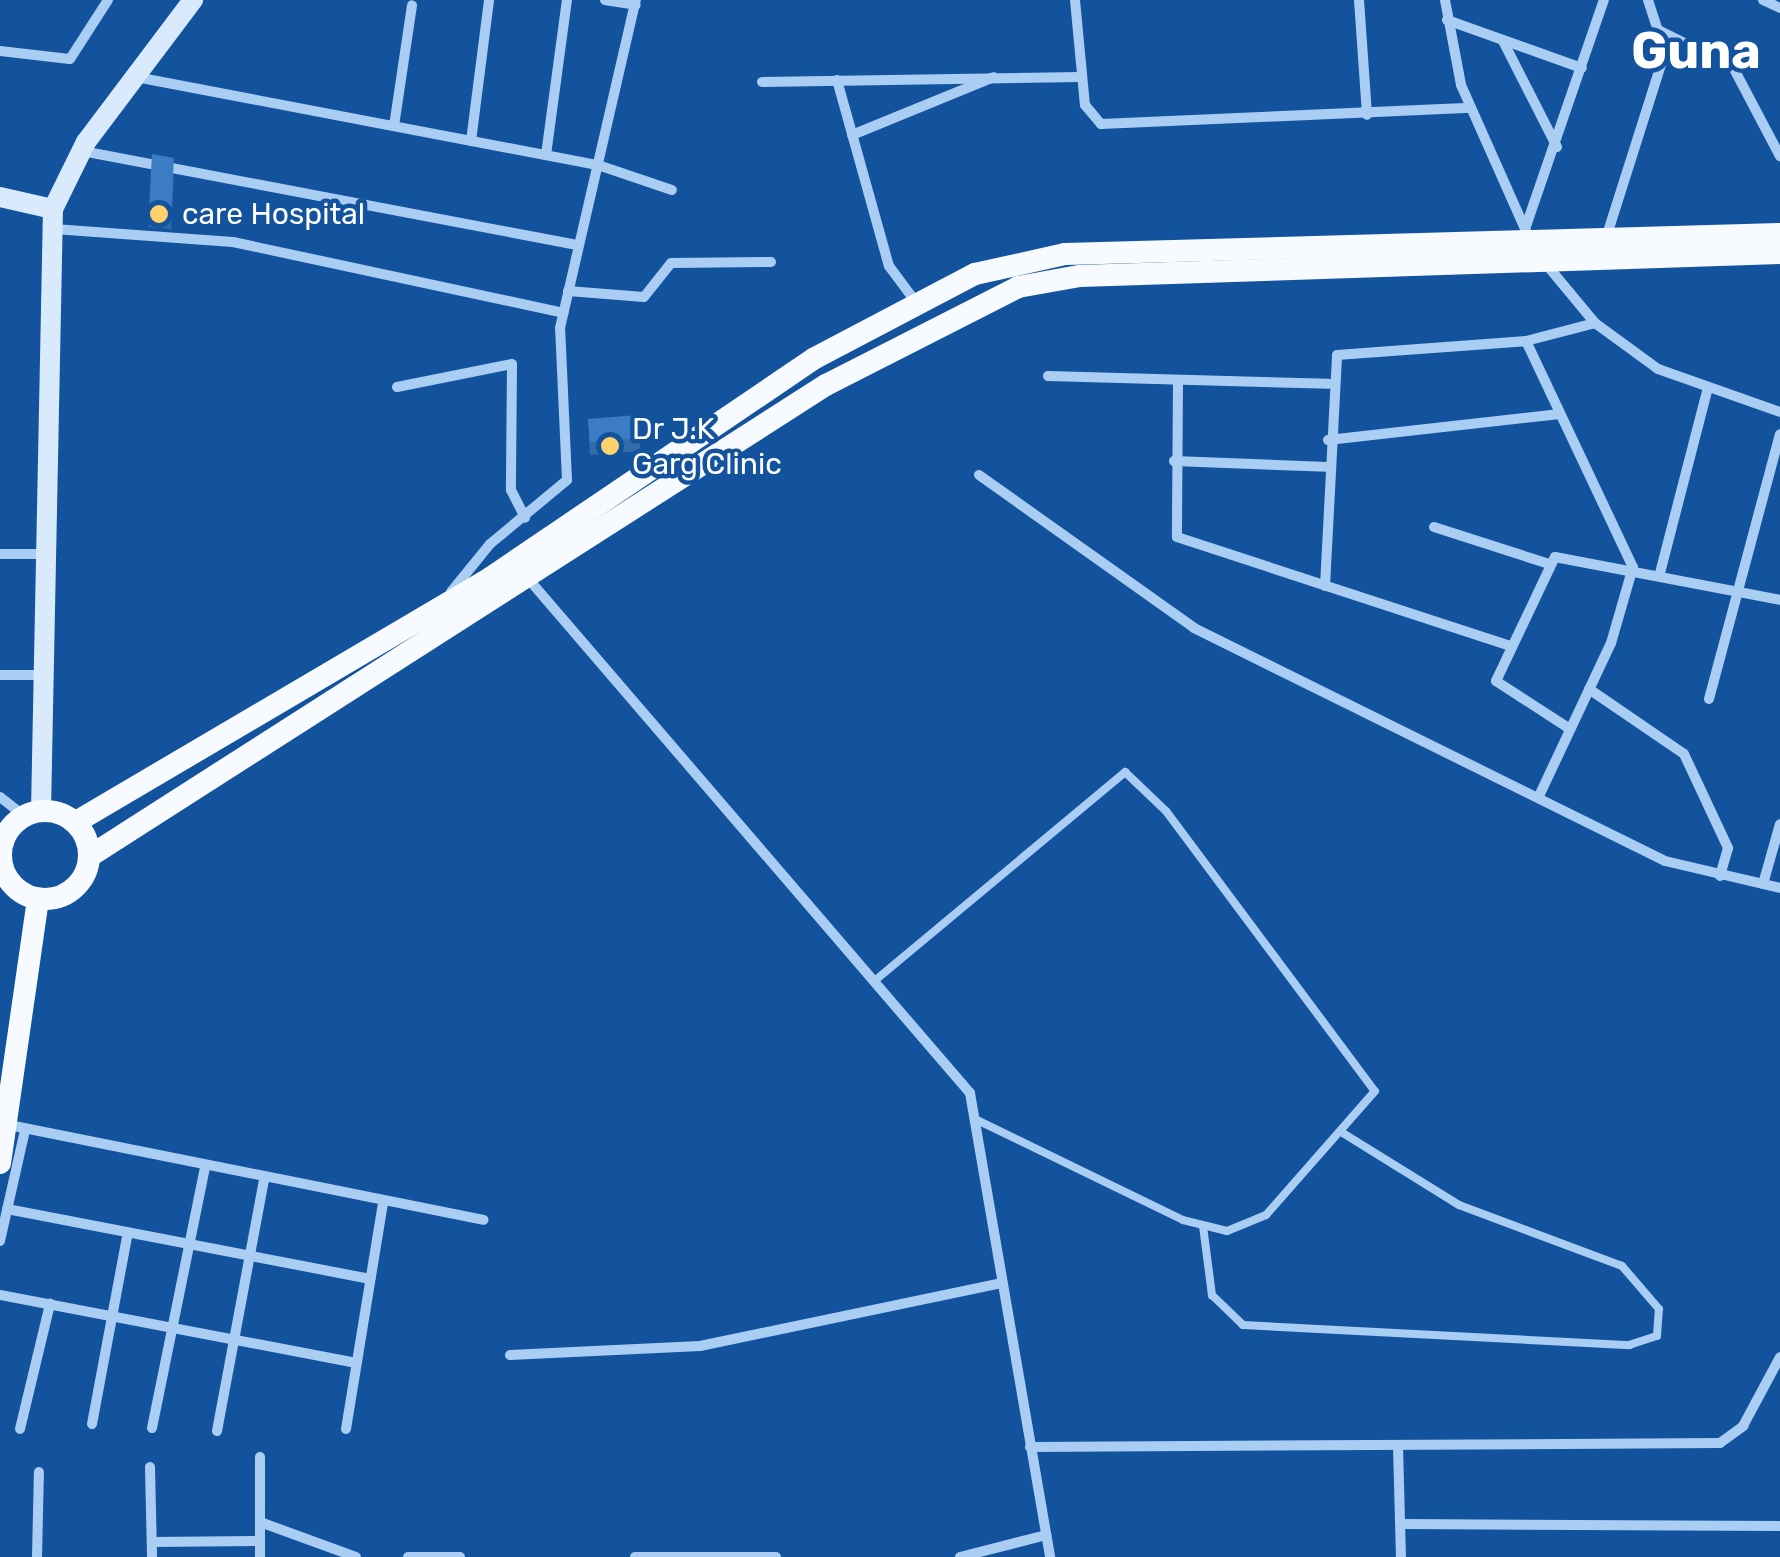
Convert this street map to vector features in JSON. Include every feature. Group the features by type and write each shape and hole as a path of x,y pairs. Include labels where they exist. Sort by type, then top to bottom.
{"main road":[{"path":"0,1163 11,1126 19,897 2,870 2,844 32,814 42,675 53,219 81,151 193,0"},
{"path":"0,198 53,219"},
{"path":"32,814 76,822 515,562 815,358 908,304 975,274 1064,254 1527,234 1606,239 1780,234"},
{"path":"19,897 74,888 90,856 530,581 826,385 907,337 1018,287 1080,276 1780,254"},
{"path":"76,822 90,856"}],"street":[{"path":"0,51 70,59 108,0"},
{"path":"471,141 488,0"},
{"path":"546,155 567,0"},
{"path":"438,609 490,544 567,480 557,387 564,314 636,3 605,0"},
{"path":"1075,0 1080,76 1091,115 1116,127 1471,108"},
{"path":"1358,0 1366,114"},
{"path":"1445,0 1471,108 1527,234 1543,260 1595,323 1658,369 1706,390 1780,412"},
{"path":"1527,234 1604,0"},
{"path":"1648,0 1652,22 1670,36 1733,67 1780,156"},
{"path":"1763,0 1780,8"},
{"path":"394,126 412,6"},
{"path":"1448,20 1582,68"},
{"path":"1606,239 1670,36"},
{"path":"1502,40 1557,147"},
{"path":"852,135 997,76"},
{"path":"762,82 1080,76"},
{"path":"135,77 598,165 672,190"},
{"path":"837,80 889,266 908,304"},
{"path":"81,151 577,245"},
{"path":"53,219 233,242 564,314"},
{"path":"568,291 644,297 671,263 772,262"},
{"path":"1324,586 1330,384 1337,355 1349,350 1526,341 1595,323"},
{"path":"1526,341 1633,568 1589,688 1540,794"},
{"path":"397,387 512,364 511,490 525,518"},
{"path":"1048,376 1330,384"},
{"path":"1178,380 1176,537 1510,646"},
{"path":"1660,574 1706,390"},
{"path":"1328,440 1558,414"},
{"path":"1710,699 1780,434"},
{"path":"1174,461 1328,466"},
{"path":"979,475 1194,628 1540,794 1665,861 1780,888"},
{"path":"1434,528 1549,564"},
{"path":"0,554 46,554"},
{"path":"1570,728 1498,687 1510,646 1549,564 1565,555 1780,600"},
{"path":"515,562 955,1071 976,1119 1050,1557"},
{"path":"0,675 42,675"},
{"path":"1589,688 1684,754 1728,848 1720,876"},
{"path":"0,797 32,814"},
{"path":"1763,884 1780,824"},
{"path":"0,1241 7,1209 11,1126 383,1204 483,1220"},
{"path":"152,1428 205,1167"},
{"path":"216,1431 264,1180"},
{"path":"346,1429 383,1204"},
{"path":"7,1209 370,1279"},
{"path":"92,1424 128,1232"},
{"path":"510,1355 700,1346 1002,1283"},
{"path":"0,1295 356,1362"},
{"path":"20,1429 50,1304"},
{"path":"1030,1448 1720,1443 1742,1426 1780,1357"},
{"path":"1398,1446 1402,1557"},
{"path":"260,1457 260,1557"},
{"path":"150,1467 152,1557"},
{"path":"37,1557 39,1472"},
{"path":"260,1522 351,1555"},
{"path":"1400,1524 1780,1526"},
{"path":"960,1557 1046,1535"},
{"path":"152,1542 260,1541"},
{"path":"408,1557 460,1557"},
{"path":"635,1557 776,1557"}],"lane":[{"path":"878,978 1116,776 1138,775 1367,1078 1373,1101 1266,1216 1228,1231 1203,1226 976,1119"},
{"path":"1203,1226 1212,1295 1243,1324 1629,1345 1656,1336 1659,1309 1622,1266 1459,1205 1343,1134"}],"building":[{"path":"152,154 174,158 171,209 149,208"},
{"path":"638,415 640,438 590,442 588,419"}],"place":[{"name":"care Hospital","path":"159,214"},
{"name":"Dr J.K Garg Clinic","path":"610,446"}],"district":[{"name":"Guna","path":"1696,52"}]}
